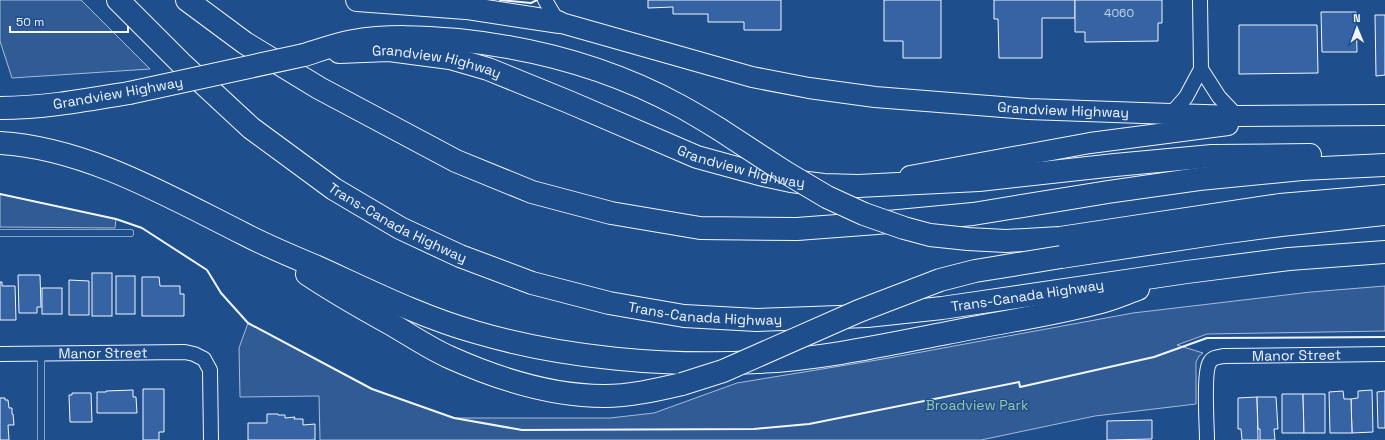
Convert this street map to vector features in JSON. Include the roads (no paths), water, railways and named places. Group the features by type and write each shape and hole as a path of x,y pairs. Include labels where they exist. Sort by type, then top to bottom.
{"main road":[{"name":"Trans-Canada Highway","path":"118,0 181,63 251,128 334,189 400,228 460,256 532,283 609,303 684,316 756,320 867,316 942,308 1187,272 1289,260 1385,252"},
{"path":"187,0 245,44 319,88 456,161 532,192 611,213 700,228 797,229 877,224 973,214 1198,179 1302,169 1385,165"},
{"path":"357,0 466,8 558,22"},
{"name":"Grandview Highway","path":"558,22 752,77 816,89 875,97 948,104 1028,109 1237,116 1385,115"},
{"path":"356,46 382,38 433,38 477,42 556,57 595,69 639,87 679,106 719,129 827,197 864,214 904,228 930,235 1006,241 1060,238 1280,206 1385,196"},
{"name":"Grandview Highway","path":"0,108 16,108 73,102 129,93 304,55 356,46 450,58 488,69 697,157 759,174 791,181 824,185 858,186 979,180 1212,156 1342,155 1385,157"},
{"path":"858,186 1090,143 1232,125 1337,116"},
{"path":"0,143 11,143 54,151 81,159 162,193 249,237 439,320 475,333 571,354 623,360 692,363 759,362 810,357 860,349 1096,304 1187,272"},
{"path":"249,237 332,291 448,356 494,375 529,387 568,394 604,396 640,394 682,384 723,371 859,311 940,280 975,271 1243,230 1385,214"}],"street":[{"path":"545,0 558,22"},
{"path":"1171,114 1186,98 1201,69 1200,0"},
{"path":"1201,69 1218,97 1237,116"},
{"name":"Manor Street","path":"0,354 185,352 194,354 204,359 210,370 211,440"},
{"name":"Manor Street","path":"1207,440 1206,372 1210,361 1215,358 1224,356 1385,354"}],"lane":[{"path":"0,233 130,233"},
{"path":"41,354 41,440"}],"park label":[{"name":"Broadview Park","path":"977,405"}]}
